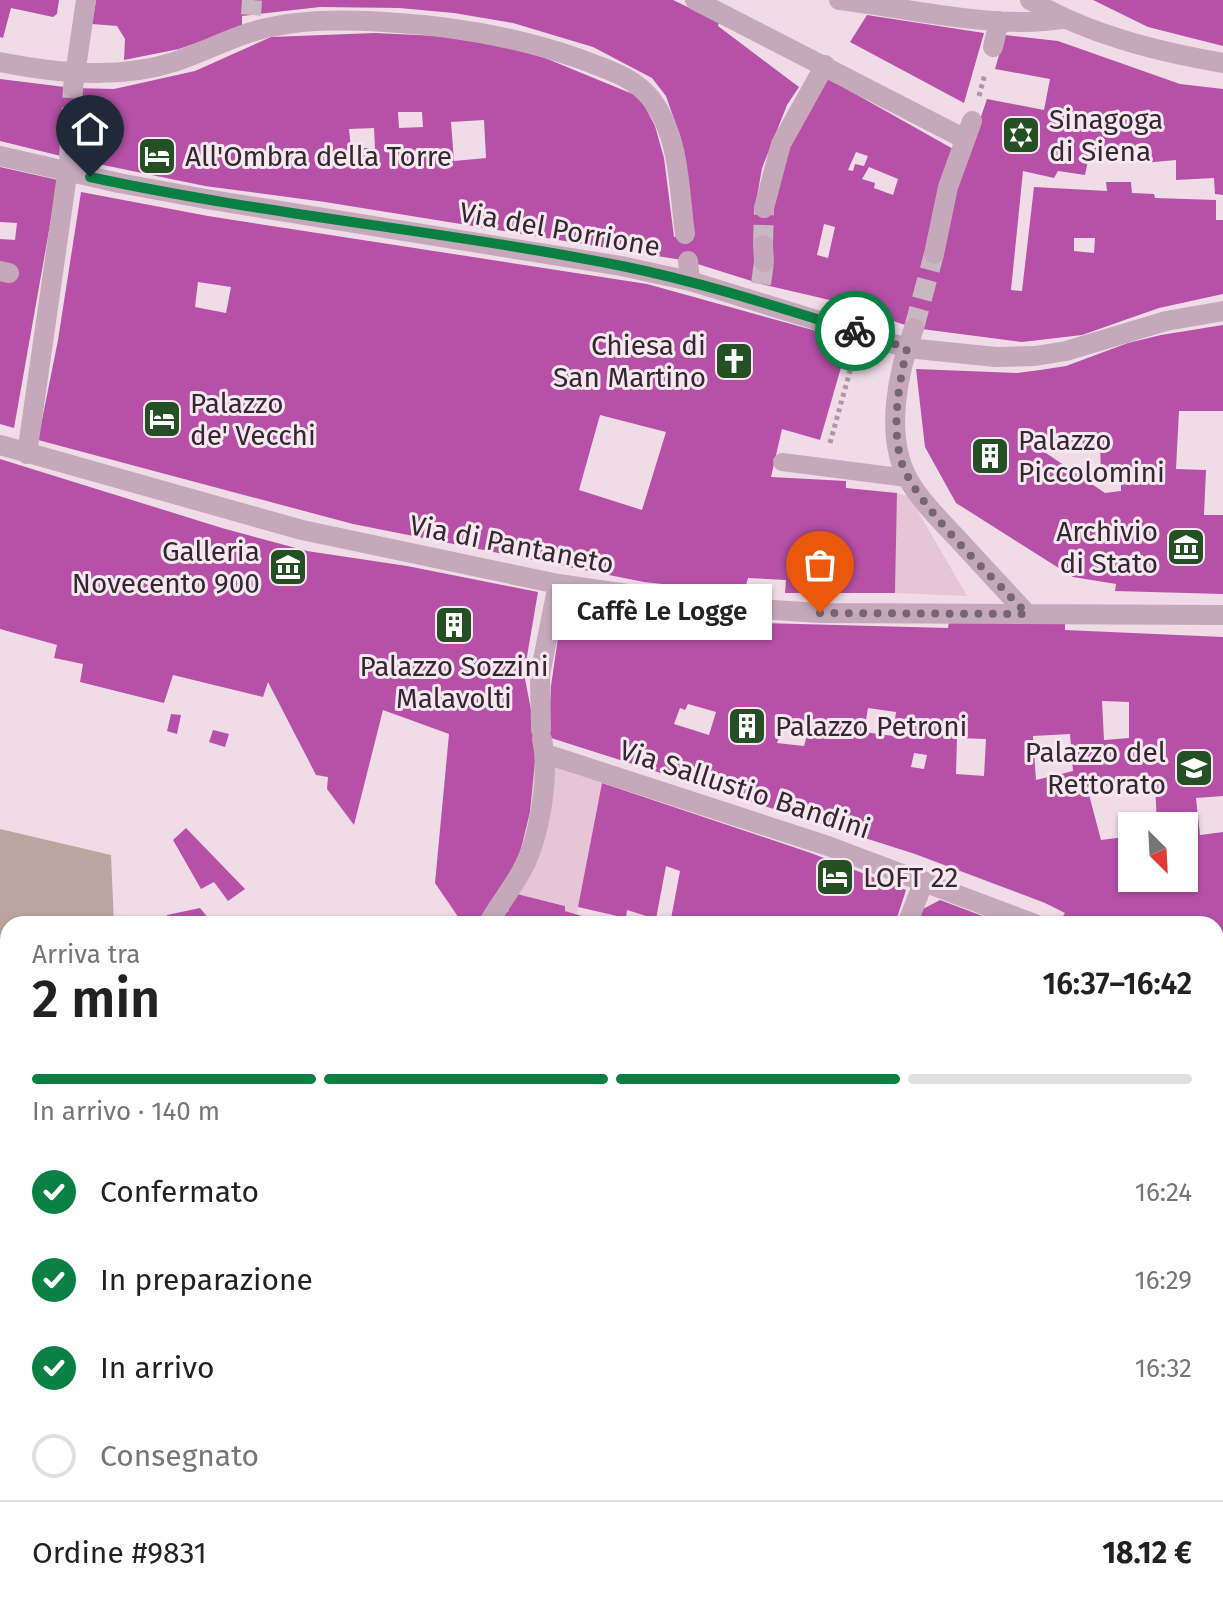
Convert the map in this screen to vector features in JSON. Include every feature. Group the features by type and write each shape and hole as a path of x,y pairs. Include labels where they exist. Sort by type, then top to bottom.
{"street":[{"path":"73,80 86,0"},
{"path":"695,0 825,65 969,130 948,187 934,254"},
{"path":"839,0 999,21 1063,19"},
{"path":"1030,0 1063,19 1138,46 1223,63"},
{"path":"0,62 73,80 162,66 251,24 337,20 455,27 561,52 615,72 643,89 662,114 673,145 685,234"},
{"path":"993,47 999,21"},
{"path":"764,208 781,144 825,65"},
{"name":"Via del Porrione","path":"0,156 69,165 206,199 589,260 689,271 760,292 907,348 996,357 1035,356 1095,343 1166,321 1223,311"},
{"path":"27,454 69,165"},
{"path":"914,328 907,348 896,418 901,459 907,478 924,502 1027,614"},
{"name":"Via di Pantaneto","path":"0,445 302,530 558,584 650,599 762,611 1223,615"},
{"path":"493,916 521,871 530,852 538,821 543,741 540,675 558,584"},
{"name":"Via Sallustio Bandini","path":"543,741 1014,916"},
{"path":"910,916 924,881"}],"lane":[{"path":"782,462 907,478"}],"path":[{"path":"969,130 993,47"},
{"path":"827,451 851,369"}],"shaded area":[{"path":"897,493 909,496 967,596 895,593"},
{"path":"535,761 602,783 577,914 565,911 564,905 513,893 530,812"},
{"path":"0,829 111,855 114,916 0,916"}],"building":[{"path":"0,0 59,0 57,14 53,17 11,8 3,38 0,37"},
{"path":"96,0 673,0 719,22 718,26 799,87 787,105 762,168 755,208 786,157 798,126 827,78 955,150 949,210 987,99 1044,110 1050,79 995,69 1005,35 1058,41 1180,84 1223,89 1223,195 1215,194 1214,178 1176,180 1176,160 1143,163 1141,151 1113,150 1096,157 1090,151 1085,175 1058,171 1054,178 1023,171 1011,290 1022,291 1034,187 1107,191 1106,182 1131,182 1132,193 1154,194 1155,198 1216,200 1216,220 1223,220 1223,294 1159,308 1082,335 1022,342 914,328 834,301 761,284 688,261 325,202 205,186 0,141 0,79 73,88 114,89 195,71 271,37 375,33 438,36 509,47 545,58 640,97 655,126 664,158 674,237 694,233 681,139 666,96 652,78 593,47 513,23 454,13 399,8 320,7 242,16 242,27 179,49 124,60 125,39 117,26 92,24","holes":["398,112 422,112 423,127 399,128","484,120 486,158 454,161 451,122","374,128 375,148 351,148 349,129","856,152 868,156 864,166 855,164 853,171 848,170","869,167 898,179 893,195 874,188 875,183 862,179","824,224 835,227 828,258 817,255","1074,238 1095,238 1094,253 1074,251"]},
{"path":"1093,0 1223,0 1223,46 1148,27"},
{"path":"867,15 984,33 964,103 850,42"},
{"path":"0,167 58,180 14,428 0,424 0,239 15,240 17,223 0,222"},
{"path":"81,192 208,216 647,284 849,340 820,440 782,429 771,477 846,481 846,488 897,493 895,593 785,593 786,580 748,578 744,593 644,582 353,524 38,440 58,340","holes":["198,282 231,287 226,313 195,307","600,415 666,432 642,510 579,490"]},
{"name":"Palazzo Piccolomini","path":"1223,325 1223,411 1179,411 1176,469 1206,470 1204,515 1223,515 1223,594 1115,591 1116,584 1073,577 956,503 925,447 916,369 1017,373 1040,370 1066,366 1128,343","holes":["1048,442 1082,442 1087,450 1100,446 1101,472 1121,472 1121,491 1105,493 1043,451"]},
{"path":"0,459 307,551 407,566 538,592 524,674 535,730 549,728 551,686 564,596 602,603 601,606 759,623 948,628 949,621 1065,620 1065,630 1223,637 1223,796 1196,798 1198,812 1156,812 1155,782 1087,787 1101,840 1118,838 1118,892 1198,892 1198,816 1200,835 1223,832 1223,916 1063,916 1065,913 1045,903 915,854 551,738 535,761 530,812 517,865 488,916 458,916 435,883 449,734 383,710 354,825 327,789 328,777 316,775 268,682 263,697 173,675 164,703 80,682 83,664 54,658 57,645 0,629","holes":["1102,701 1129,702 1129,738 1104,740","688,704 716,712 709,735 674,724 680,708 685,710","868,708 896,712 893,736 864,732","784,725 809,728 804,746 777,743","1070,734 1073,771 1036,780 1033,736","957,738 986,739 984,776 956,774","914,753 927,755 924,769 911,767"]},
{"path":"171,714 181,715 177,734 167,731"},
{"path":"213,730 229,734 225,747 209,742"},
{"path":"602,783 811,853 906,890 898,916 672,916 680,871 666,866 657,916 627,910 626,916 617,916 578,907"},
{"path":"186,828 245,889 228,901 214,882 201,889 173,840"},
{"path":"513,893 565,906 565,911 582,916 500,916 503,910 508,912"},
{"path":"940,900 983,916 919,916 921,910"},
{"path":"200,908 206,916 167,916"}],"tunnel":[{"path":"251,15 252,0"},
{"path":"69,158 73,88"},
{"path":"763,245 764,208"},
{"path":"914,328 934,254"},
{"path":"761,284 764,262"}],"way so far":[{"path":"820,613 1027,614 924,502 907,478 901,459 896,418 907,348 855,331"}],"place":[{"name":"Sinagoga di Siena","path":"1021,135"},
{"name":"All'Ombra della Torre","path":"157,156"},
{"name":"Chiesa di San Martino","path":"734,361"},
{"name":"Palazzo de' Vecchi","path":"162,419"},
{"name":"Palazzo Piccolomini","path":"990,456"},
{"name":"Archivio di Stato","path":"1186,547"},
{"name":"Galleria Novecento 900","path":"288,567"},
{"name":"Caffè Le Logge","path":"820,613"},
{"name":"Palazzo Sozzini Malavolti","path":"454,625"},
{"name":"Palazzo Petroni","path":"747,726"},
{"name":"Palazzo del Rettorato","path":"1194,768"},
{"name":"LOFT 22","path":"835,877"}],"route":[{"path":"90,177 206,199 621,266 690,281 855,331"}]}
